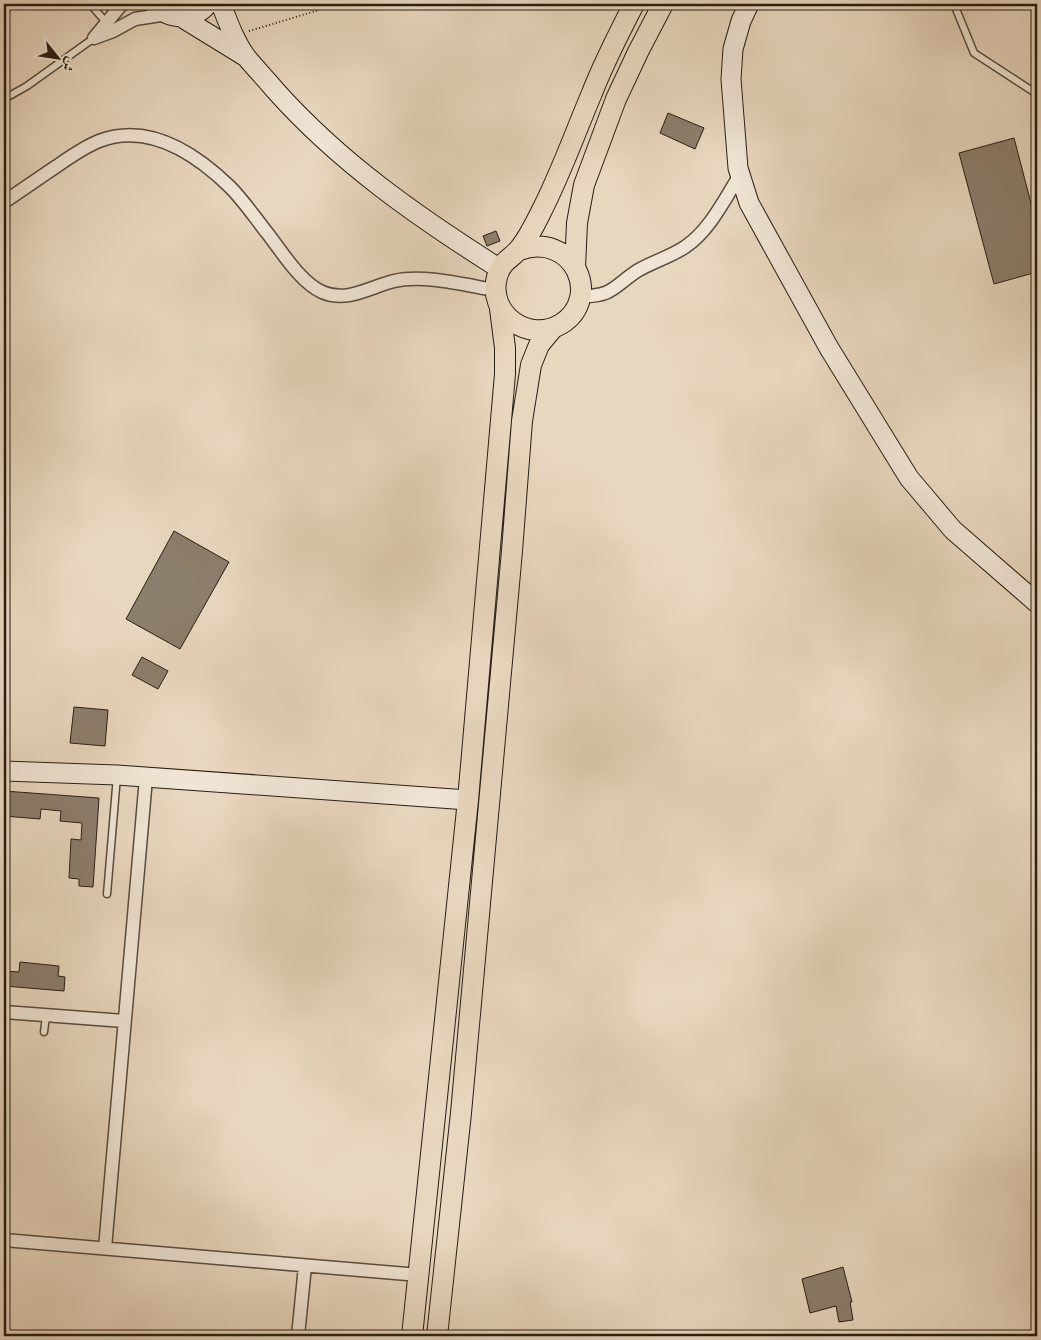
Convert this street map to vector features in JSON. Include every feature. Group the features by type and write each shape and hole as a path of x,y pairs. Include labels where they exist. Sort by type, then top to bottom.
{"main road":[{"path":"519,250 546,201 592,92 634,4"},
{"path":"575,268 579,209 584,185 616,99 663,4"},
{"path":"546,201 579,209"},
{"path":"412,1336 468,800 505,374 506,348 496,279 500,268 508,258 519,250 540,246 560,252 569,259 579,277 580,296 568,319 553,328 545,336 534,355 528,376 522,421 461,1113 437,1336"},
{"path":"498,299 512,322 529,330 541,331 553,328"},
{"path":"505,374 528,376"}],"street":[{"path":"94,38 122,4"},
{"path":"94,38 113,31 135,19 168,12 195,14 208,4"},
{"path":"221,4 234,35 247,58 291,108 364,175 417,215 500,268"},
{"path":"749,4 741,21 733,49 731,78 738,168 748,203 824,340 909,478 953,530 1037,603"},
{"path":"168,12 247,58"},
{"path":"4,202 77,152 100,141 120,136 145,136 170,143 198,161 231,188 304,279 321,292 342,296 353,295 393,281 413,279 498,299"},
{"path":"580,296 595,296 612,291 636,272 684,247 713,218 740,175"},
{"path":"4,771 117,775 468,800"},
{"path":"104,1248 146,778"},
{"path":"4,1012 124,1022"},
{"path":"4,1240 419,1275"},
{"path":"298,1336 305,1266"}],"lane":[{"path":"90,4 106,22"},
{"path":"954,4 974,53 1037,94"},
{"path":"4,99 27,86 94,38"},
{"path":"107,894 117,775"},
{"path":"44,1032 46,1016"}],"path":[{"path":"234,35 339,4"}],"building":[{"path":"668,113 704,128 695,149 660,133"},
{"path":"1014,138 1037,226 1037,272 994,284 959,153"},
{"path":"496,231 500,241 487,246 483,236"},
{"path":"174,531 229,562 180,649 126,619"},
{"path":"142,657 168,671 158,689 132,675"},
{"path":"74,707 108,710 105,746 70,743"},
{"path":"4,791 99,798 93,887 79,886 79,879 69,878 71,839 81,840 82,823 60,821 61,811 41,809 40,819 4,816"},
{"path":"20,962 59,966 58,976 65,977 64,991 4,986 4,971 19,972"},
{"path":"843,1267 852,1302 850,1302 853,1320 839,1322 836,1306 810,1313 802,1279"}]}
